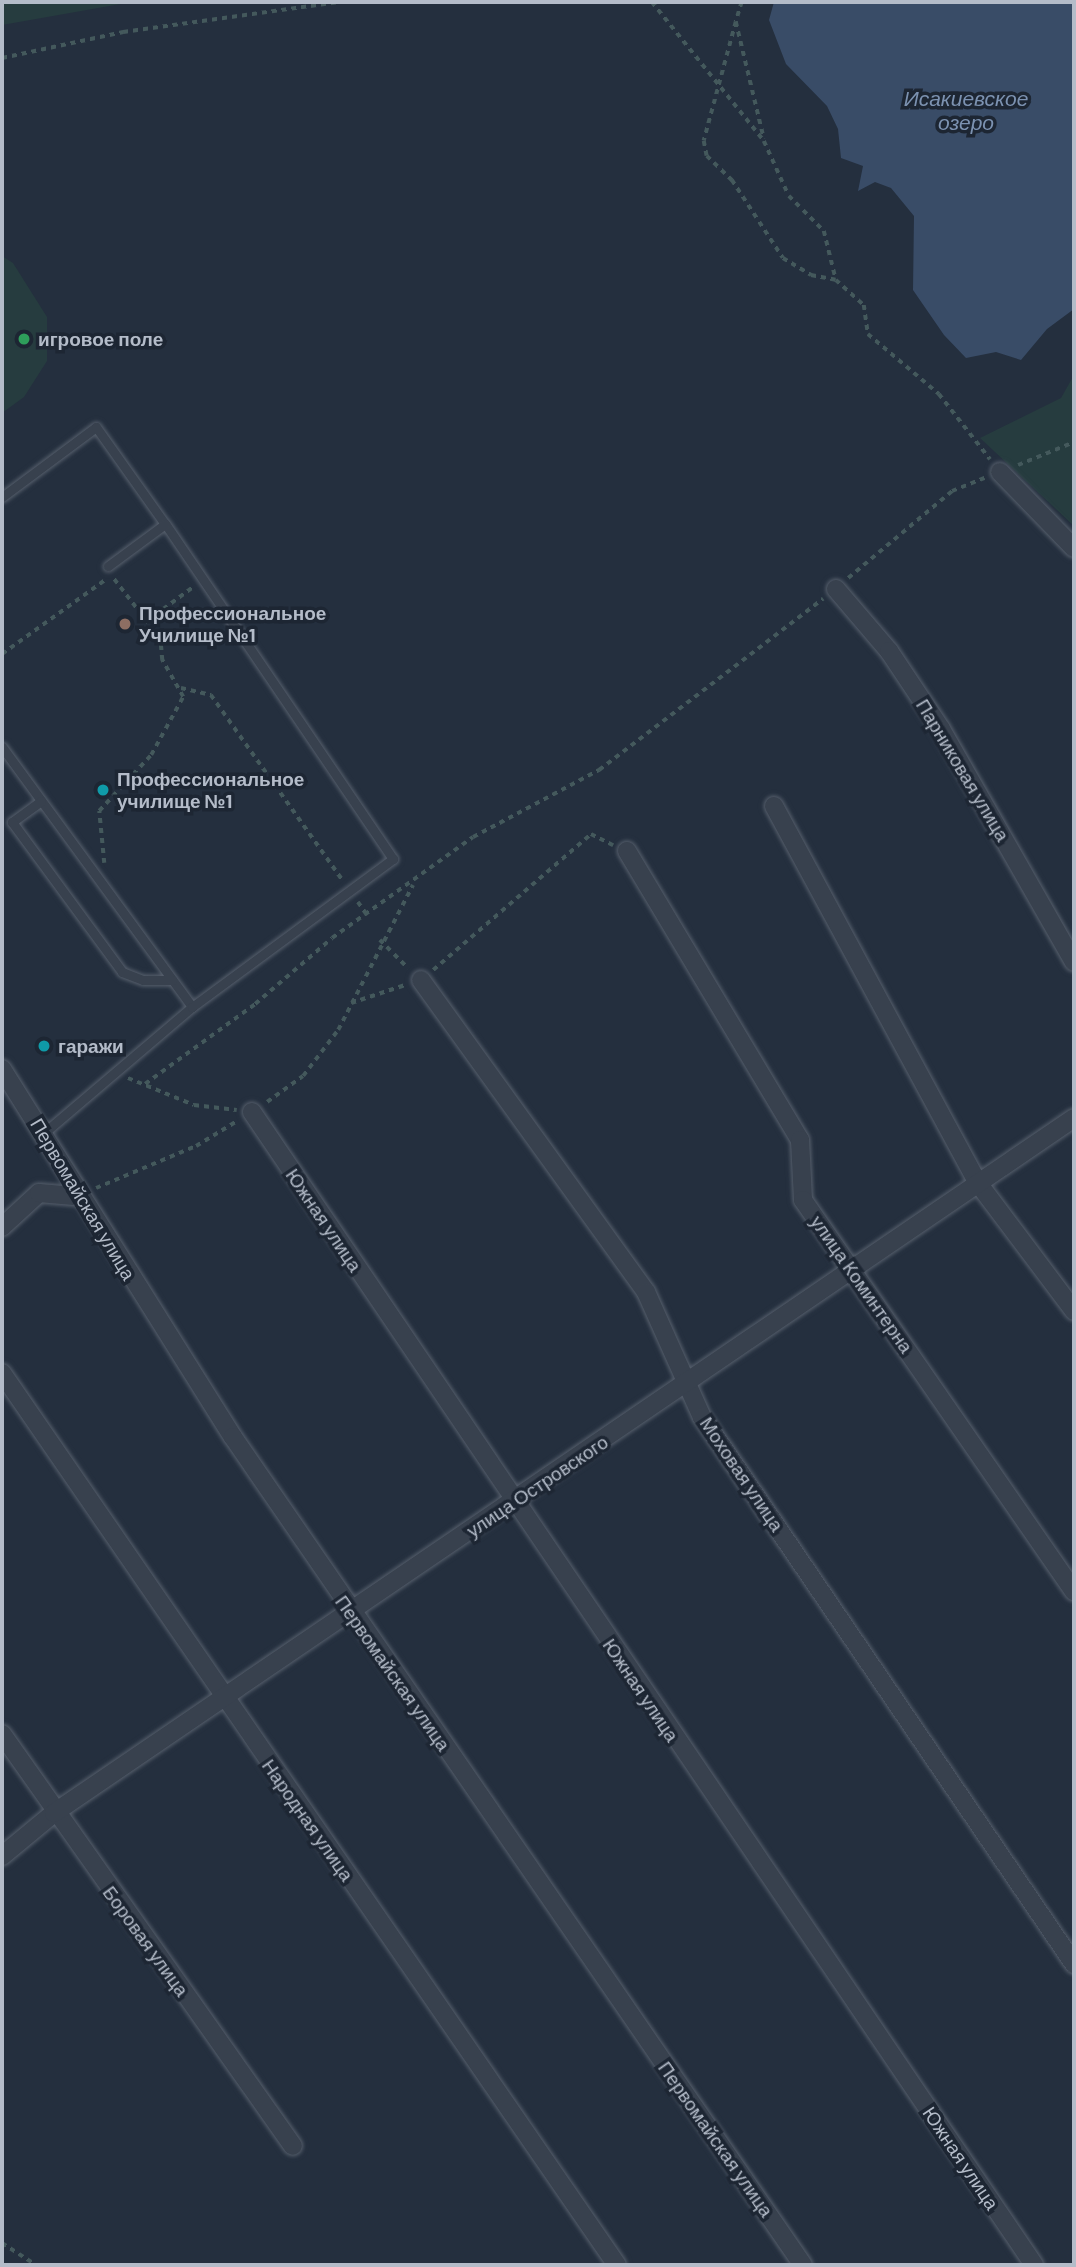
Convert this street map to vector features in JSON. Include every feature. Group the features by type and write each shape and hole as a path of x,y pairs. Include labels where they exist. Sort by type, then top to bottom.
{"street":[{"path":"1000,472 1074,548"},
{"name":"Парниковая улица","path":"836,589 889,651 941,729 1074,962"},
{"path":"774,806 978,1183 1074,1311"},
{"name":"улица Коминтерна","path":"627,851 800,1140 803,1200 1074,1591"},
{"name":"Моховая улица","path":"421,980 646,1292 689,1382 702,1417 1074,1964"},
{"name":"Первомайская улица","path":"2,1069 45,1132 77,1196 351,1612 803,2265"},
{"name":"Южная улица","path":"252,1112 513,1503 1034,2265"},
{"name":"улица Островского","path":"2,1856 54,1813 224,1703 351,1612 854,1272 1074,1118"},
{"path":"2,1227 39,1193 77,1196"},
{"name":"Народная улица","path":"2,1373 224,1703 617,2265"},
{"name":"Боровая улица","path":"2,1734 54,1813 293,2146"}],"lane":[{"path":"2,497 96,427 393,859 192,1007 119,1075 45,1132"},
{"path":"108,566 165,524"},
{"path":"2,747 192,1007"},
{"path":"41,801 12,822 121,972 143,980 172,980"}],"path":[{"path":"2,58 122,32 339,2"},
{"path":"652,2 764,141"},
{"path":"742,2 704,141 707,156 732,180 783,258 811,275 836,280 864,306 868,334 939,394 1000,472"},
{"path":"736,22 764,141 789,196 824,232 836,280"},
{"path":"145,1084 473,837 599,770 836,589 952,491 1074,442"},
{"path":"2,654 109,577 146,621 181,688 181,706 158,746 99,811 110,896"},
{"path":"146,621 203,580"},
{"path":"181,688 211,695 367,915"},
{"path":"351,1003 421,980 591,834 627,851"},
{"path":"77,1196 197,1146 303,1076 351,1003 380,940 414,884"},
{"path":"380,940 421,980"},
{"path":"119,1075 194,1105 252,1112"},
{"path":"2,2243 36,2265"}],"green space":[{"path":"2,2 132,2 2,25"},
{"name":"игровое поле","path":"2,256 13,263 47,317 47,361 24,397 2,413"},
{"path":"1074,375 1074,526 980,438 1061,398"}],"water":[{"name":"Исакиевское озеро","path":"774,2 1074,2 1074,309 1047,329 1021,360 996,352 966,358 944,335 913,290 914,216 891,188 875,182 858,191 863,166 841,158 838,129 827,106 786,64 769,20"}],"place":[{"name":"игровое поле","path":"24,339"},
{"name":"Профессиональное Училище №1","path":"125,624"},
{"name":"Профессиональное училище №1","path":"103,790"},
{"name":"гаражи","path":"44,1046"}]}
